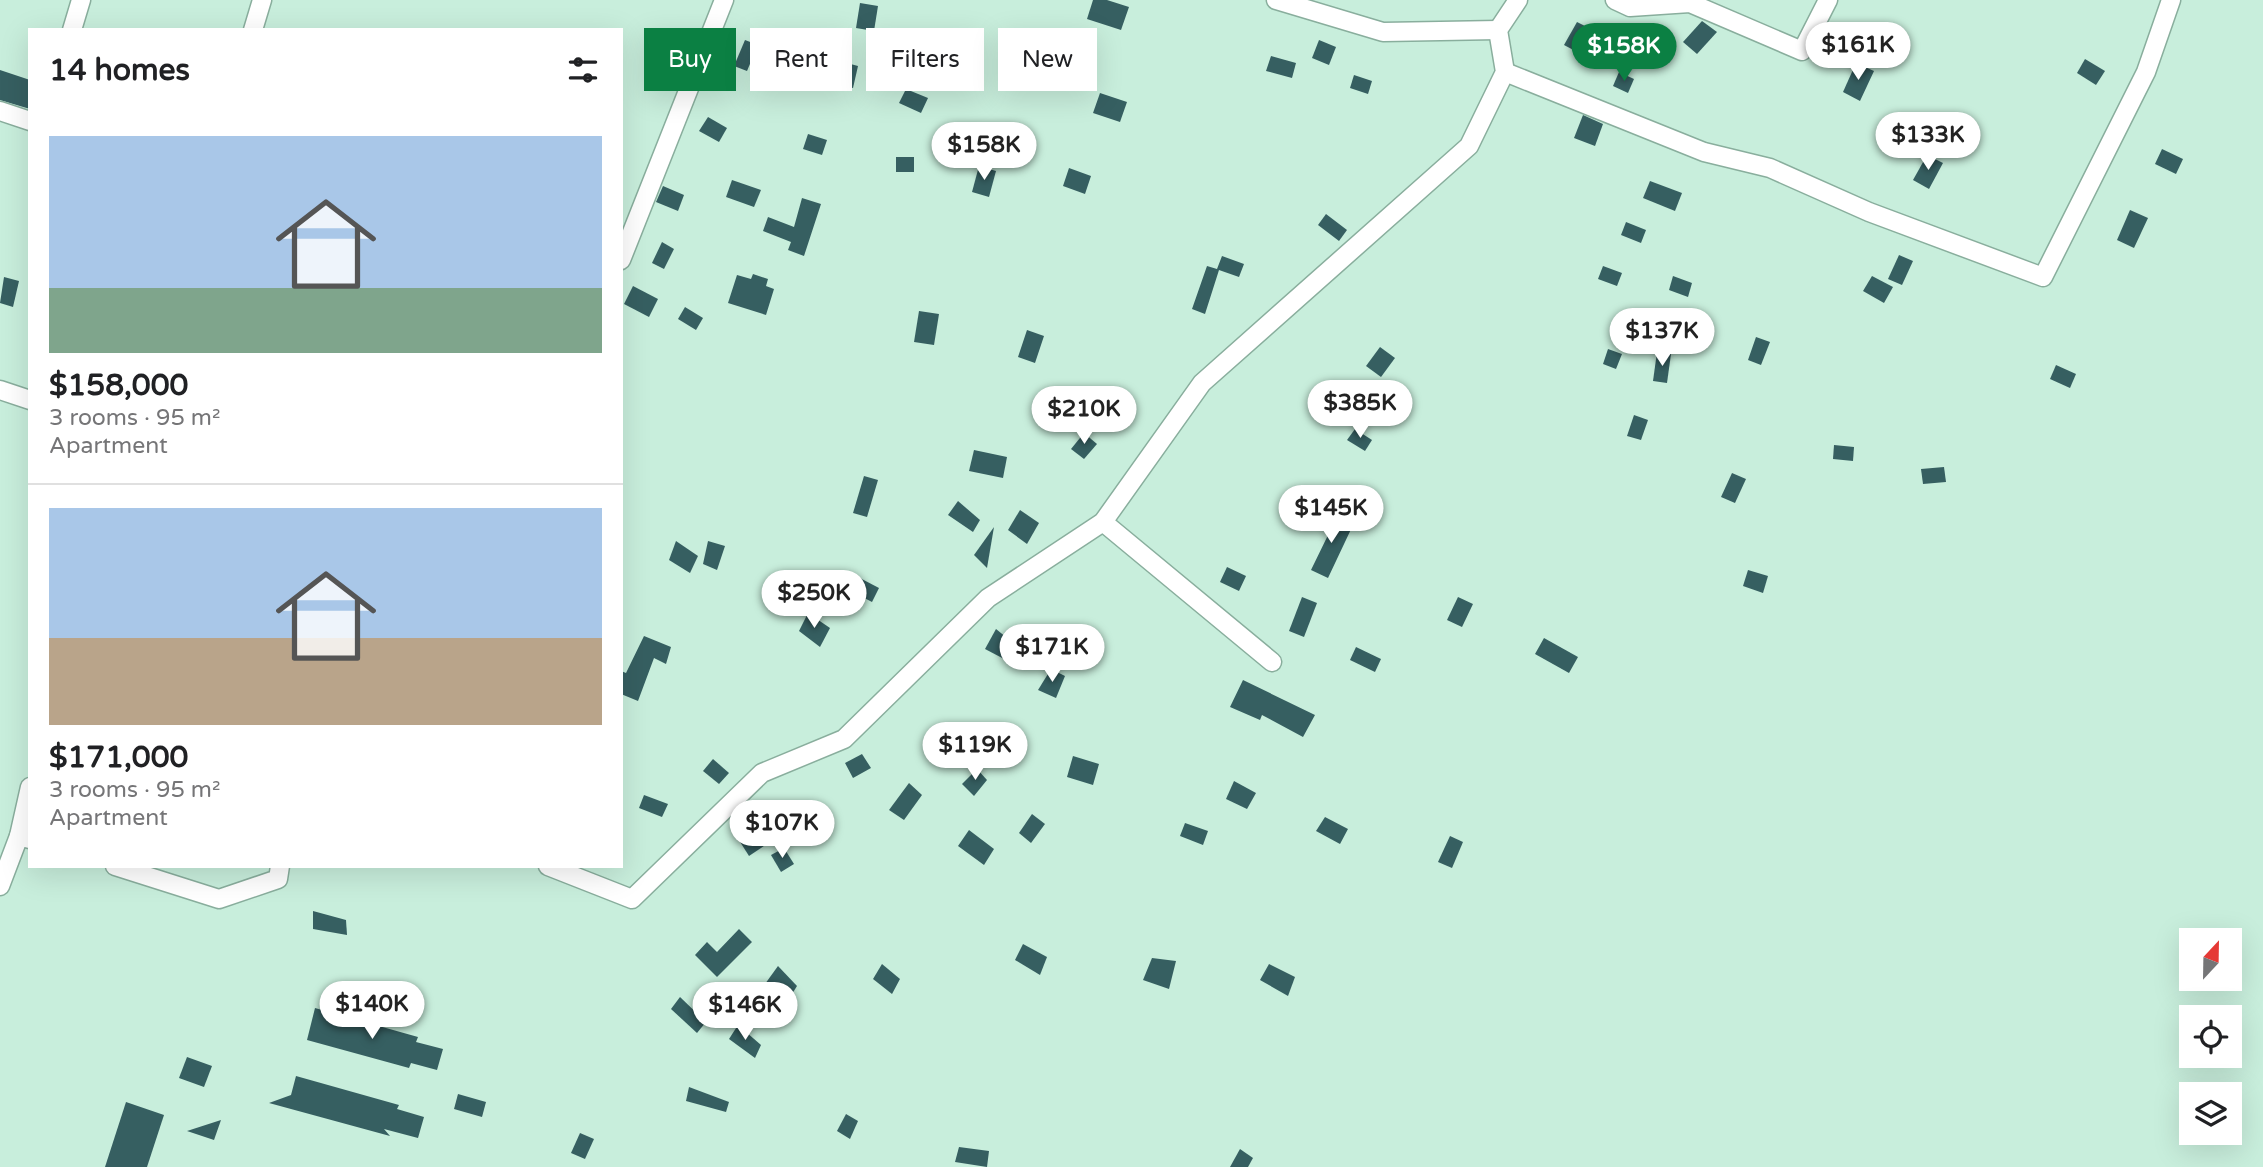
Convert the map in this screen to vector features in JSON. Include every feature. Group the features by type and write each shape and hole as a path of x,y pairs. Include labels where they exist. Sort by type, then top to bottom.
{"street":[{"path":"73,28 81,0"},
{"path":"254,28 262,0"},
{"path":"623,255 724,0"},
{"path":"1276,0 1383,32 1498,30"},
{"path":"553,868 632,899 762,773 844,739 988,598 1102,522 1202,383 1469,146 1505,72 1498,30 1518,0"},
{"path":"1615,0 1630,8 1690,3 1802,51 1828,0"},
{"path":"1505,72 1704,152 1770,168 1869,212 2043,277 2146,72 2171,0"},
{"path":"0,111 28,120"},
{"path":"0,390 28,399"},
{"path":"1102,522 1272,663"},
{"path":"0,886 25,837 28,807"},
{"path":"121,868 219,900 278,879 280,868"}],"building":[{"path":"1093,0 1107,0 1129,7 1121,30 1087,19"},
{"path":"860,3 878,6 874,28 856,28"},
{"path":"1702,21 1717,32 1697,54 1683,42"},
{"path":"1577,22 1593,30 1581,54 1564,45"},
{"path":"745,40 750,42 750,64 747,71 736,67"},
{"path":"1319,40 1336,47 1329,65 1312,58"},
{"path":"1271,56 1296,63 1292,78 1266,71"},
{"path":"2085,59 2105,71 2096,85 2077,73"},
{"path":"1856,63 1874,71 1860,101 1843,92"},
{"path":"852,64 858,66 852,88"},
{"path":"0,70 28,79 28,108 0,100"},
{"path":"1619,72 1634,79 1628,93 1613,86"},
{"path":"1354,75 1372,81 1368,94 1350,88"},
{"path":"905,91 928,98 921,113 899,103"},
{"path":"1100,93 1127,102 1120,122 1093,113"},
{"path":"1583,115 1603,124 1595,146 1574,138"},
{"path":"708,117 727,128 719,142 699,131"},
{"path":"808,134 827,140 822,155 803,149"},
{"path":"2162,149 2183,159 2176,174 2155,164"},
{"path":"1927,155 1943,163 1929,189 1913,180"},
{"path":"896,157 914,157 914,172 896,172"},
{"path":"979,166 996,171 989,197 972,192"},
{"path":"1069,168 1091,176 1085,194 1063,186"},
{"path":"732,180 761,190 754,207 726,197"},
{"path":"1650,181 1682,193 1675,211 1643,198"},
{"path":"663,186 684,195 678,211 656,202"},
{"path":"802,198 821,204 804,256 788,250 791,242 763,231 768,217 794,227"},
{"path":"2130,210 2148,218 2134,248 2117,240"},
{"path":"1326,214 1347,230 1339,241 1318,225"},
{"path":"1626,222 1646,230 1641,243 1621,235"},
{"path":"662,242 674,249 664,269 652,263"},
{"path":"1899,255 1913,261 1902,285 1888,279"},
{"path":"1222,256 1244,264 1239,277 1219,270 1205,314 1192,309 1207,266 1217,269"},
{"path":"1603,266 1622,273 1617,286 1598,279"},
{"path":"753,274 768,279 766,286 774,289 766,315 728,303 737,275 751,279"},
{"path":"1673,276 1692,283 1688,297 1669,290"},
{"path":"1872,276 1893,287 1884,303 1863,291"},
{"path":"4,277 19,281 13,307 0,303"},
{"path":"633,286 658,299 649,317 624,304"},
{"path":"685,307 703,318 696,330 678,319"},
{"path":"919,311 939,314 934,345 914,342"},
{"path":"1027,330 1044,336 1035,363 1018,357"},
{"path":"1756,337 1770,342 1761,365 1748,360"},
{"path":"1380,347 1395,358 1381,377 1366,366"},
{"path":"1608,349 1622,354 1616,369 1603,364"},
{"path":"1657,352 1671,354 1667,383 1653,381"},
{"path":"2056,365 2076,374 2070,388 2050,379"},
{"path":"1634,415 1648,420 1641,440 1627,436"},
{"path":"1355,429 1372,440 1365,451 1347,440"},
{"path":"1084,433 1097,444 1084,459 1071,449"},
{"path":"1834,445 1854,447 1853,461 1833,459"},
{"path":"974,450 1007,457 1003,478 969,471"},
{"path":"1944,467 1946,482 1923,484 1921,469"},
{"path":"1732,473 1746,479 1735,503 1721,497"},
{"path":"864,476 878,480 867,517 853,513"},
{"path":"958,501 980,520 973,532 948,515"},
{"path":"1020,510 1039,523 1027,544 1008,530"},
{"path":"1325,514 1353,525 1328,578 1311,570 1330,531 1320,527"},
{"path":"994,527 987,568 974,555"},
{"path":"676,541 698,556 690,573 669,560"},
{"path":"708,541 725,546 717,570 703,564"},
{"path":"1227,567 1246,576 1239,591 1220,582"},
{"path":"1748,570 1768,576 1763,593 1743,586"},
{"path":"856,576 879,588 872,602 849,590"},
{"path":"1302,597 1317,603 1304,637 1289,631"},
{"path":"1458,597 1473,604 1462,627 1447,620"},
{"path":"808,613 830,628 820,647 799,631"},
{"path":"996,629 1017,646 1006,660 985,649"},
{"path":"644,636 671,647 666,664 654,658 638,701 623,695 623,672 626,673"},
{"path":"1544,638 1578,657 1569,673 1535,654"},
{"path":"1356,647 1381,659 1375,672 1350,660"},
{"path":"1051,669 1065,676 1056,698 1038,690"},
{"path":"1243,680 1315,715 1303,737 1262,715 1260,720 1230,707"},
{"path":"862,754 871,768 853,778 845,763"},
{"path":"1073,756 1099,764 1093,785 1067,777"},
{"path":"713,759 729,773 719,784 703,771"},
{"path":"977,769 987,780 974,796 962,784"},
{"path":"1234,781 1256,793 1247,809 1226,799"},
{"path":"909,783 922,795 904,820 889,810"},
{"path":"644,795 668,804 662,817 639,808"},
{"path":"1032,814 1045,824 1031,843 1019,833"},
{"path":"1325,817 1348,829 1340,844 1316,831"},
{"path":"760,822 773,840 749,856 737,837"},
{"path":"1185,823 1208,831 1203,845 1180,836"},
{"path":"969,830 994,849 984,865 958,846"},
{"path":"1450,836 1463,842 1452,868 1438,862"},
{"path":"784,848 794,864 781,872 771,855"},
{"path":"313,911 346,920 347,935 313,929"},
{"path":"739,929 752,942 717,977 695,955 707,942 717,952"},
{"path":"1023,944 1047,957 1040,975 1015,960"},
{"path":"1152,958 1176,961 1169,989 1143,980"},
{"path":"882,964 900,979 892,994 873,979"},
{"path":"1269,964 1295,977 1288,996 1260,980"},
{"path":"778,966 797,986 787,1002 765,984"},
{"path":"680,997 706,1022 697,1033 671,1009"},
{"path":"315,1008 418,1037 416,1042 443,1049 437,1070 411,1063 409,1068 307,1040"},
{"path":"738,1025 761,1045 755,1058 729,1039"},
{"path":"187,1057 212,1066 204,1087 179,1078"},
{"path":"296,1076 399,1105 397,1109 424,1117 418,1138 384,1129 390,1136 269,1103 291,1095"},
{"path":"689,1087 729,1102 726,1112 686,1101"},
{"path":"458,1094 486,1102 482,1117 454,1109"},
{"path":"126,1102 164,1115 147,1167 105,1167"},
{"path":"846,1114 858,1121 850,1139 837,1131"},
{"path":"221,1120 214,1140 187,1131"},
{"path":"580,1133 594,1139 585,1159 571,1153"},
{"path":"959,1147 989,1151 987,1167 955,1162"},
{"path":"1240,1149 1253,1158 1248,1167 1230,1167"}]}
